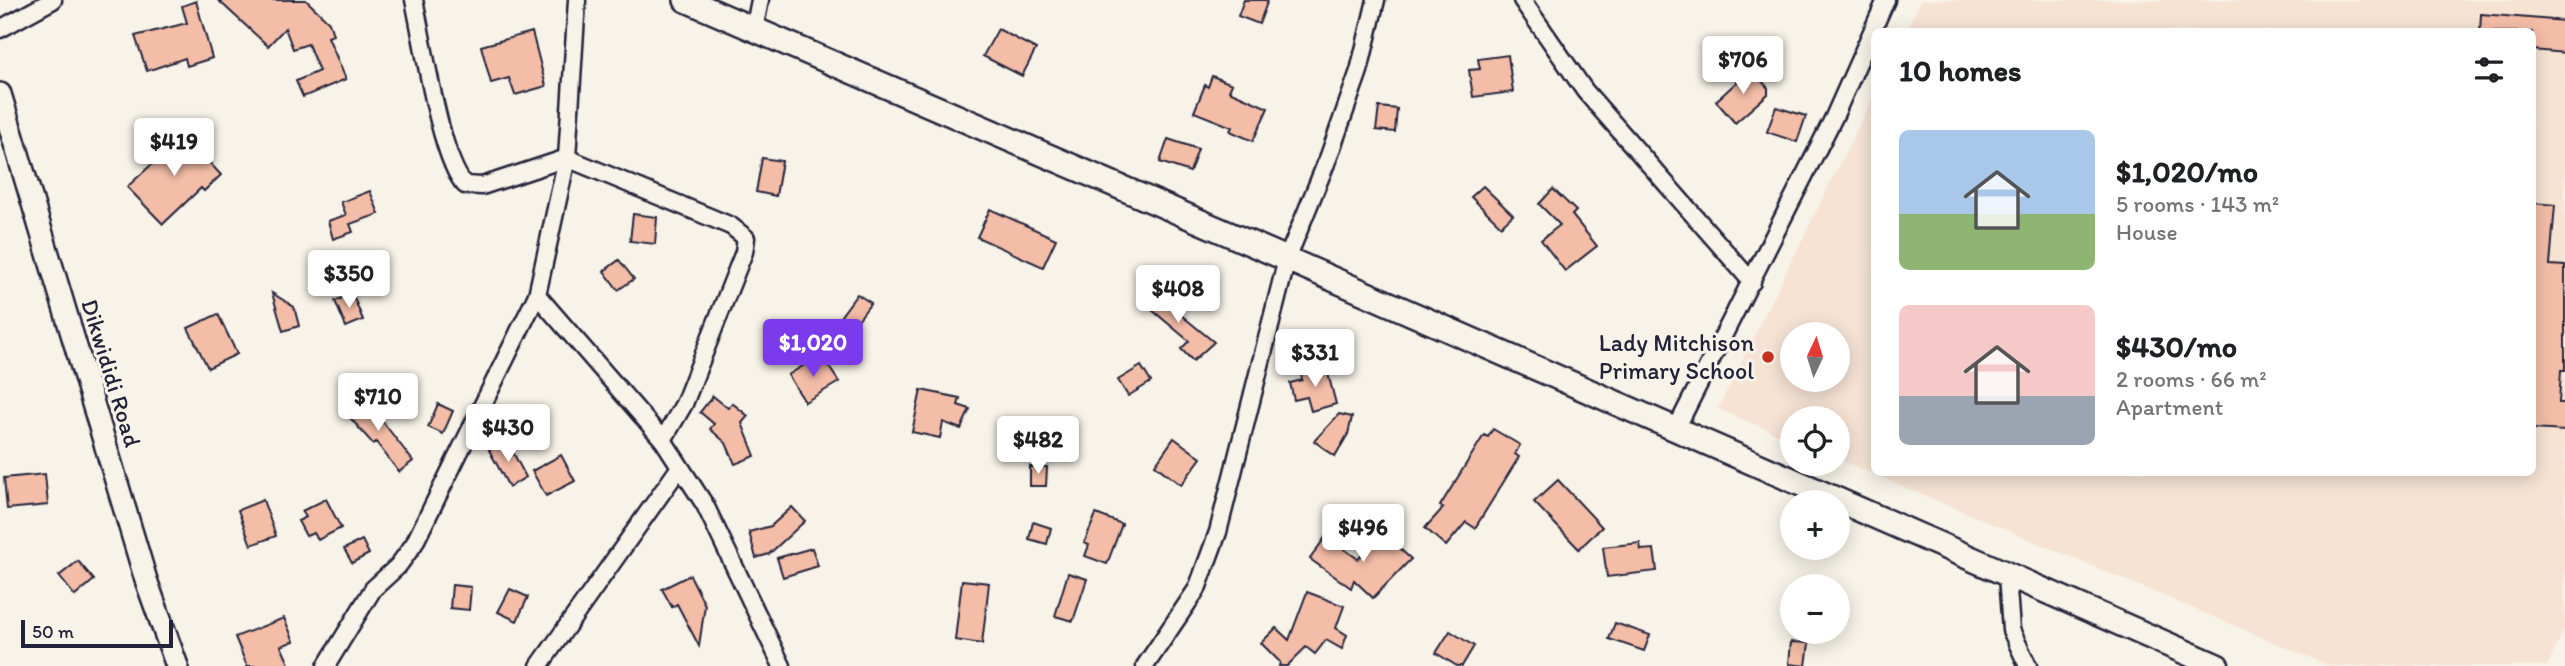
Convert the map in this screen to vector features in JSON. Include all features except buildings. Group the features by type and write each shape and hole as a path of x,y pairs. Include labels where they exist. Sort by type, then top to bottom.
{"main road":[{"path":"686,0 1287,258 1675,431 2217,666"}],"street":[{"path":"0,29 53,0"},
{"path":"414,0 444,135 457,177 465,185 482,186 567,158 731,226 746,238 744,252 684,404 663,440"},
{"path":"326,666 373,589 398,566 414,544 537,295 567,158 577,0"},
{"path":"754,30 760,0"},
{"path":"1145,666 1197,589 1218,532 1287,258 1346,108 1376,0"},
{"path":"1522,0 1586,91 1752,282"},
{"path":"1874,28 1886,0"},
{"path":"1675,431 1834,117 1871,34"},
{"name":"Dikwididi Road","path":"0,94 146,580 177,666"},
{"path":"537,295 663,440 705,505 782,666"},
{"path":"539,666 680,467"},
{"path":"2007,576 2011,629 2028,666"}],"shaded area":[{"path":"1921,0 2565,0 2565,628 2547,666 2330,666 1878,476 2536,476 2536,28 1907,28"},
{"path":"1871,101 1871,473 1850,464 1850,406 1780,406 1780,435 1718,409"}],"place":[{"name":"Lady Mitchison Primary School","path":"1768,357"}]}
